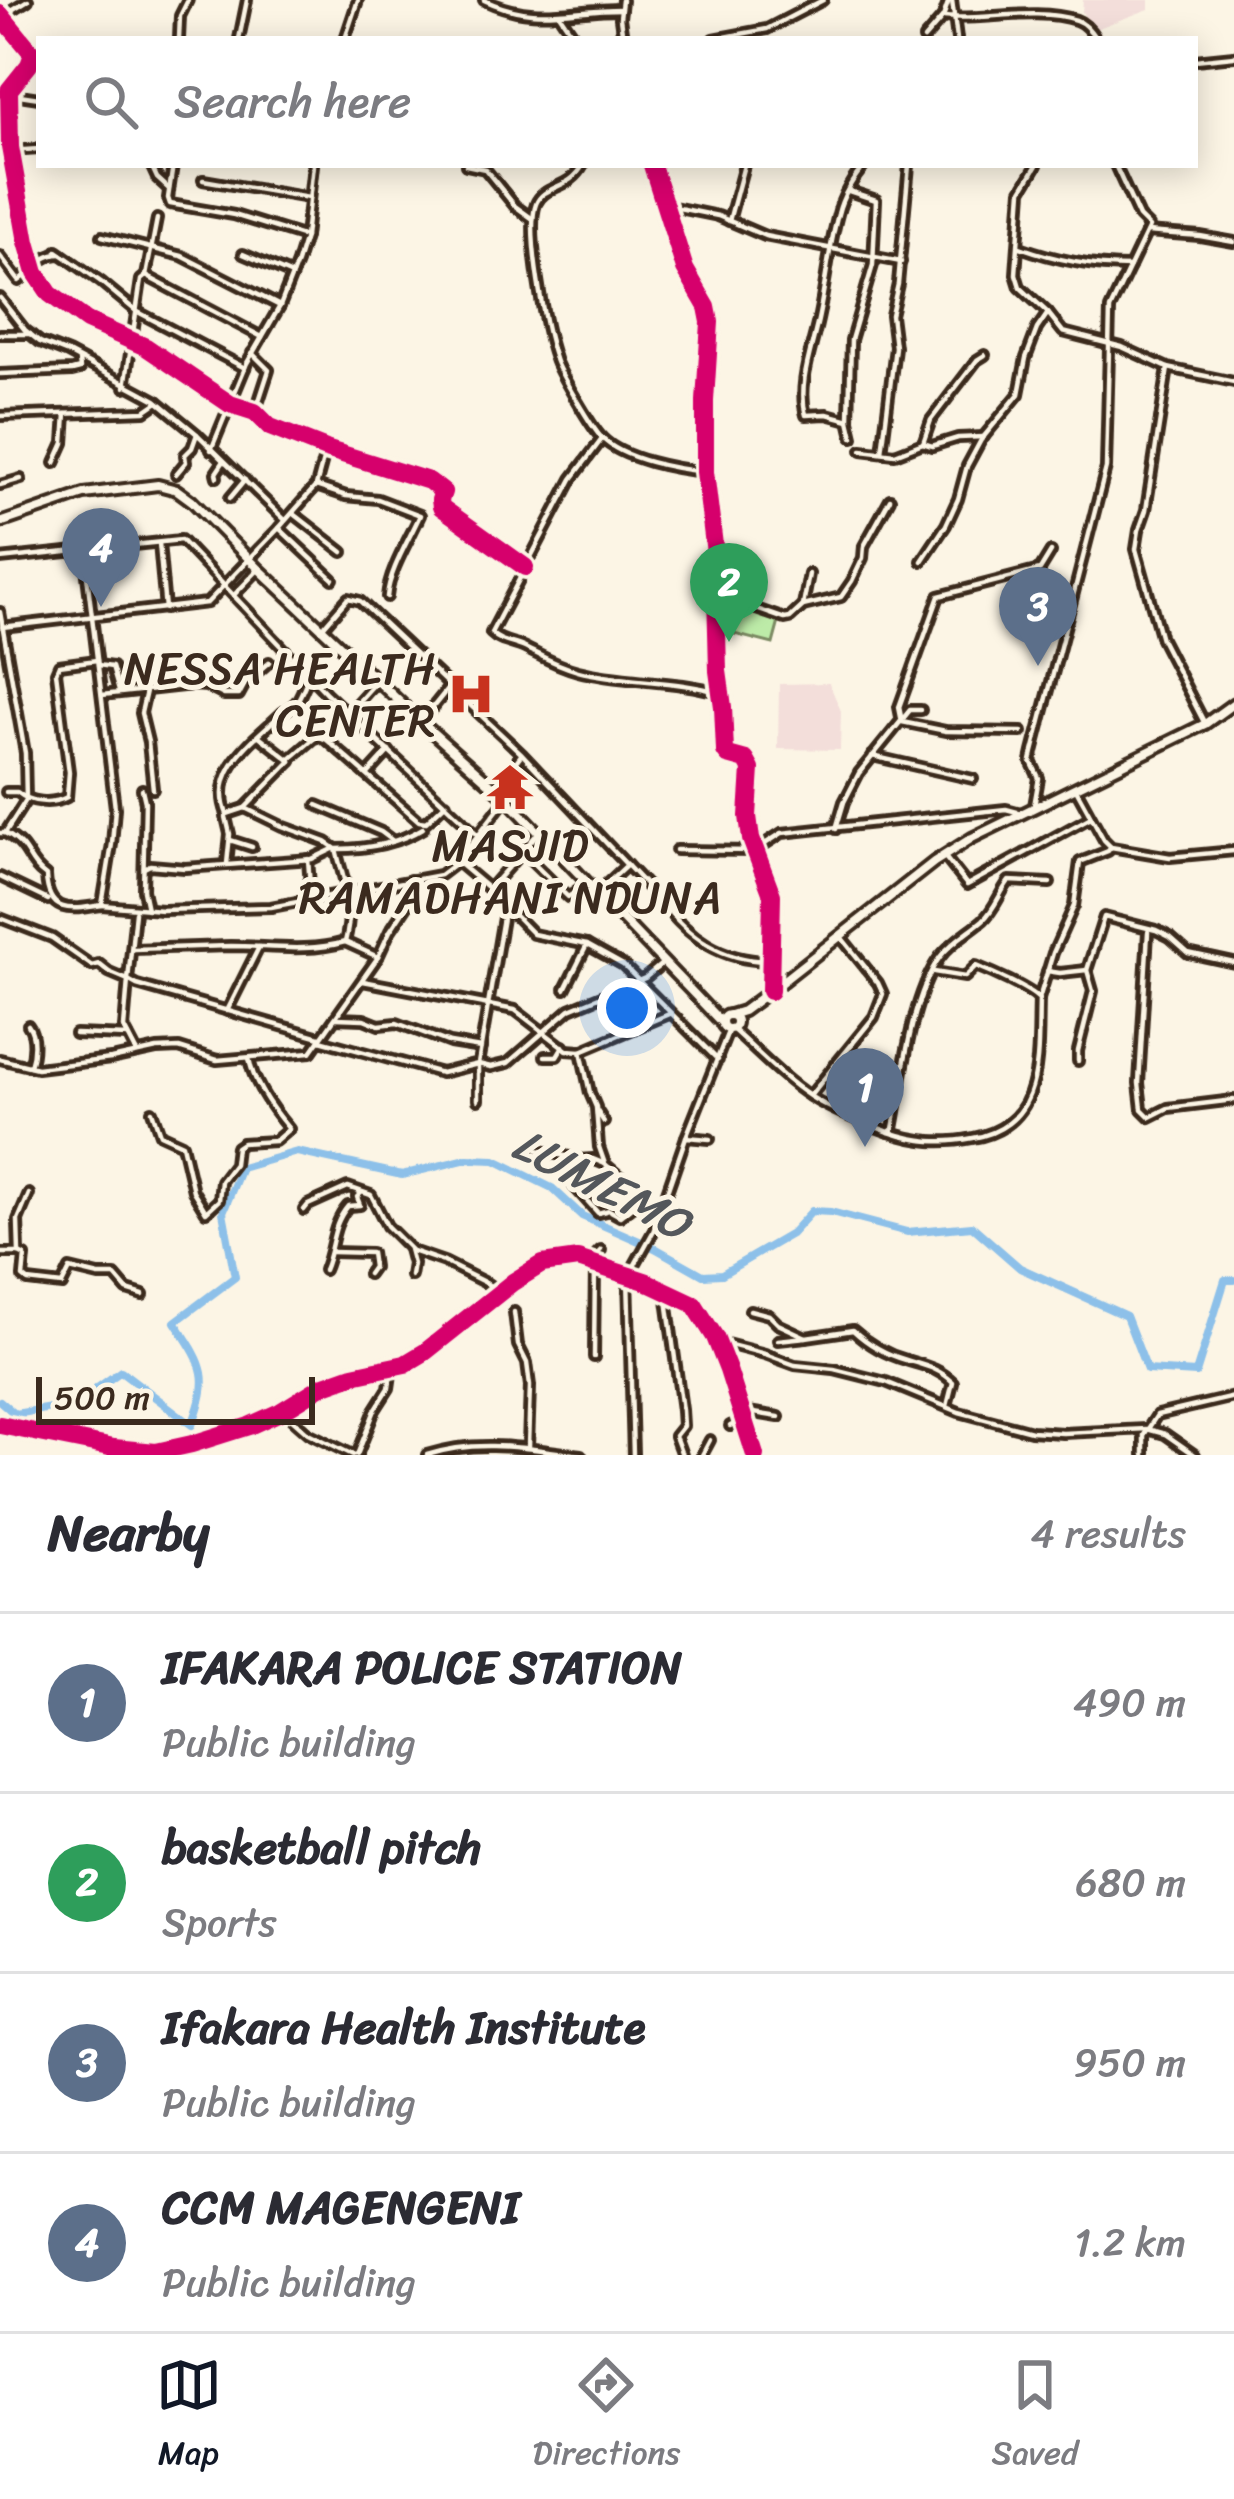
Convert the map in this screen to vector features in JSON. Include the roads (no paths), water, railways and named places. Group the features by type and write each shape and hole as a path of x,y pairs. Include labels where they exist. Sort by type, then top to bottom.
{"main road":[{"path":"0,523 84,494 158,485 176,490 496,789 729,1023 944,856 1021,813 1205,724 1234,704"}],"street":[{"path":"28,0 1,15 33,54 9,92 10,151 34,266 50,293 87,321 146,347 230,404 255,412 268,426 429,481 443,492 441,507 525,567"},
{"path":"178,36 188,0"},
{"path":"240,36 247,0"},
{"path":"346,36 358,0"},
{"path":"484,0 521,14 621,9"},
{"path":"622,0 623,36"},
{"path":"730,36 767,29 823,0"},
{"path":"927,36 950,0"},
{"path":"950,0 957,36"},
{"path":"559,14 574,36"},
{"path":"943,17 1021,15 1077,20 1094,36"},
{"path":"1198,60 1234,56"},
{"path":"0,92 36,97"},
{"path":"10,151 36,149"},
{"path":"152,168 169,189"},
{"path":"172,168 168,201 172,205 234,215 305,237"},
{"path":"211,450 292,275 305,237 313,168"},
{"path":"480,168 533,219"},
{"path":"581,168 574,179 538,198 533,219 536,271 555,361 602,440 678,470 706,472"},
{"path":"653,168 685,269 709,313 706,472 718,604 718,671 726,754 746,760 751,769 748,816 754,850 771,888 770,991"},
{"path":"729,221 743,168"},
{"path":"850,420 803,412 808,353 819,320 838,213 863,168"},
{"path":"882,452 895,346 891,315 910,168"},
{"path":"1034,168 1022,190 1016,274 1020,287 1063,332 1122,347 1168,368 1234,382"},
{"path":"1034,808 1039,778 1031,761 1106,468 1110,309 1149,226 1139,217 1115,168"},
{"path":"203,180 310,197"},
{"path":"848,190 876,200 871,278 851,340 853,437"},
{"path":"664,205 729,221 765,236 901,262"},
{"path":"157,219 144,276 262,337"},
{"path":"1147,232 1234,242"},
{"path":"102,236 166,250 202,264 280,306"},
{"path":"1020,248 1098,267 1130,267"},
{"path":"0,256 22,280 34,266 59,253 136,310 245,368"},
{"path":"243,254 292,275"},
{"path":"125,386 141,280 146,276"},
{"path":"0,298 40,342 158,402 285,520"},
{"path":"922,561 946,525 967,466 1019,394 1026,358 1048,313"},
{"path":"0,334 30,334"},
{"path":"253,353 269,369 255,412"},
{"path":"862,450 905,452 923,443 931,420 977,360 986,355"},
{"path":"0,374 73,371 80,369 79,360"},
{"path":"1168,368 1136,550 1161,639 1205,724"},
{"path":"0,416 145,411 158,402"},
{"path":"55,463 64,443 66,414"},
{"path":"176,474 196,434"},
{"path":"923,443 932,446 984,437"},
{"path":"602,440 572,478 491,633 580,672 721,693"},
{"path":"2,627 205,604 316,486 326,449"},
{"path":"217,477 224,461"},
{"path":"0,485 21,479"},
{"path":"230,498 245,480"},
{"path":"316,486 420,515 388,581 386,597"},
{"path":"718,604 740,603 785,619 803,606 841,596 890,499"},
{"path":"293,512 343,552"},
{"path":"279,528 333,579"},
{"path":"0,559 181,539 348,713 478,835"},
{"path":"159,541 165,610"},
{"path":"84,550 115,808 102,905"},
{"path":"902,722 899,707 939,596 1040,570 1051,552"},
{"path":"233,595 259,569"},
{"path":"803,606 809,574"},
{"path":"322,628 348,598 354,598 522,754 676,921 726,956 769,961"},
{"path":"0,612 4,659 25,753 26,800 3,833 21,842 36,871 46,876 47,895 53,902"},
{"path":"101,695 192,685 239,695 269,662"},
{"path":"6,792 17,792 26,800 57,802 67,797 59,665 98,663 112,668 118,692"},
{"path":"227,864 230,840 221,801 226,772 297,700 310,675"},
{"path":"348,713 378,681"},
{"path":"422,722 450,686"},
{"path":"146,691 141,713 153,789"},
{"path":"836,829 859,773 910,710 921,710"},
{"path":"902,722 946,731 1022,732"},
{"path":"260,736 291,761"},
{"path":"227,814 245,808 317,736 419,821 426,822 446,803"},
{"path":"367,776 389,752"},
{"path":"496,789 522,754"},
{"path":"872,756 973,779"},
{"path":"142,789 147,909"},
{"path":"1076,789 1111,847 1170,856 1234,851"},
{"path":"0,877 64,908 271,908 440,874 457,862 506,799"},
{"path":"316,805 393,841"},
{"path":"245,808 335,849 351,918 345,942"},
{"path":"676,850 754,850 782,833 1006,808 1021,813"},
{"path":"944,856 967,885 1090,817"},
{"path":"144,868 308,859 335,849 408,838 424,828"},
{"path":"489,889 539,832"},
{"path":"230,840 252,848"},
{"path":"633,1455 628,1277 657,1220 729,1023 790,1082 828,1107 912,1140 952,1143 988,1136 1007,1126 1024,1107 1035,1079 1039,999 1074,906 1080,862 1111,847"},
{"path":"520,851 568,897 588,883"},
{"path":"308,859 311,900"},
{"path":"457,862 533,934 606,953 718,1060"},
{"path":"597,892 628,866"},
{"path":"0,1059 30,1066 69,1065 179,1048 217,1060 311,1052 378,957 408,904 410,880"},
{"path":"889,1132 932,971 948,947 994,908 1009,881 1050,883"},
{"path":"478,1100 478,1064 505,905"},
{"path":"135,909 124,1028 137,1054"},
{"path":"1078,1060 1093,991 1088,970 1104,917 1170,937 1188,953 1234,963"},
{"path":"0,918 52,938 92,966 99,964 137,985 441,1072 508,1063 570,1009 645,978 664,962"},
{"path":"1148,930 1139,1083 1142,1109 1150,1117 1168,1108 1234,1100"},
{"path":"810,1096 874,1017 883,994 841,937"},
{"path":"133,949 301,949 345,942 378,957"},
{"path":"565,989 587,945"},
{"path":"227,1011 259,947"},
{"path":"932,971 965,977 976,966 1029,989 1039,999"},
{"path":"1047,971 1088,970"},
{"path":"363,981 514,1010 567,1050 581,1051 669,1014"},
{"path":"335,1018 397,1023 450,1043 481,1048"},
{"path":"28,1025 32,1031 30,1066"},
{"path":"75,1034 128,1036"},
{"path":"545,1056 557,1056 562,1046"},
{"path":"581,1051 605,1164"},
{"path":"152,1111 160,1133 182,1144 193,1191 206,1212 219,1200 221,1181 234,1164 236,1147 275,1142 289,1129 251,1072 249,1058"},
{"path":"597,1111 604,1122"},
{"path":"686,1137 710,1139"},
{"path":"537,1150 605,1164 657,1220"},
{"path":"579,1160 574,1186 598,1213 609,1210 620,1216 634,1204"},
{"path":"304,1210 348,1187 370,1195 387,1226 409,1249 499,1292"},
{"path":"324,1270 339,1217 348,1206 360,1205 361,1193"},
{"path":"19,1253 18,1220 29,1194"},
{"path":"409,1249 411,1276"},
{"path":"594,1358 595,1265 601,1250"},
{"path":"332,1252 371,1253 373,1267 368,1274"},
{"path":"0,1253 25,1256 23,1277 28,1281 62,1285 70,1269 115,1276 127,1290 143,1295"},
{"path":"0,1425 157,1452 242,1428 283,1411 322,1386 405,1364 542,1264 578,1259 694,1304 715,1339 755,1455"},
{"path":"666,1290 683,1426 675,1436 682,1455"},
{"path":"750,1310 769,1315 806,1337"},
{"path":"514,1312 530,1386 528,1446"},
{"path":"778,1340 853,1330 875,1349 929,1365 952,1382 947,1406"},
{"path":"715,1339 795,1365 886,1382 958,1412 1031,1431 1147,1429 1165,1434 1195,1455"},
{"path":"283,1411 308,1432 355,1455 389,1388 388,1368"},
{"path":"1144,1455 1144,1435 1157,1415 1234,1396"},
{"path":"730,1426 748,1412 778,1417"},
{"path":"702,1455 710,1441"},
{"path":"427,1455 465,1446 528,1446 581,1455"}],"waterway":[{"name":"LUMEMO","path":"0,1401 15,1414 75,1404 121,1371 192,1425 202,1393 202,1370 175,1322 235,1277 223,1212 241,1168 297,1152 402,1175 467,1159 495,1160 552,1188 582,1216 703,1275 722,1274 791,1234 812,1211 907,1232 972,1226 1020,1268 1126,1316 1147,1370 1196,1373 1225,1280 1234,1280"}],"place":[{"name":"CCM MAGENGENI","path":"101,607"},
{"name":"basketball pitch","path":"729,642"},
{"name":"Ifakara Health Institute","path":"1038,666"},
{"name":"NESSA HEALTH CENTER","path":"471,694"},
{"name":"MASJID RAMADHANI NDUNA","path":"510,787"},
{"name":"IFAKARA POLICE STATION","path":"865,1147"}]}
